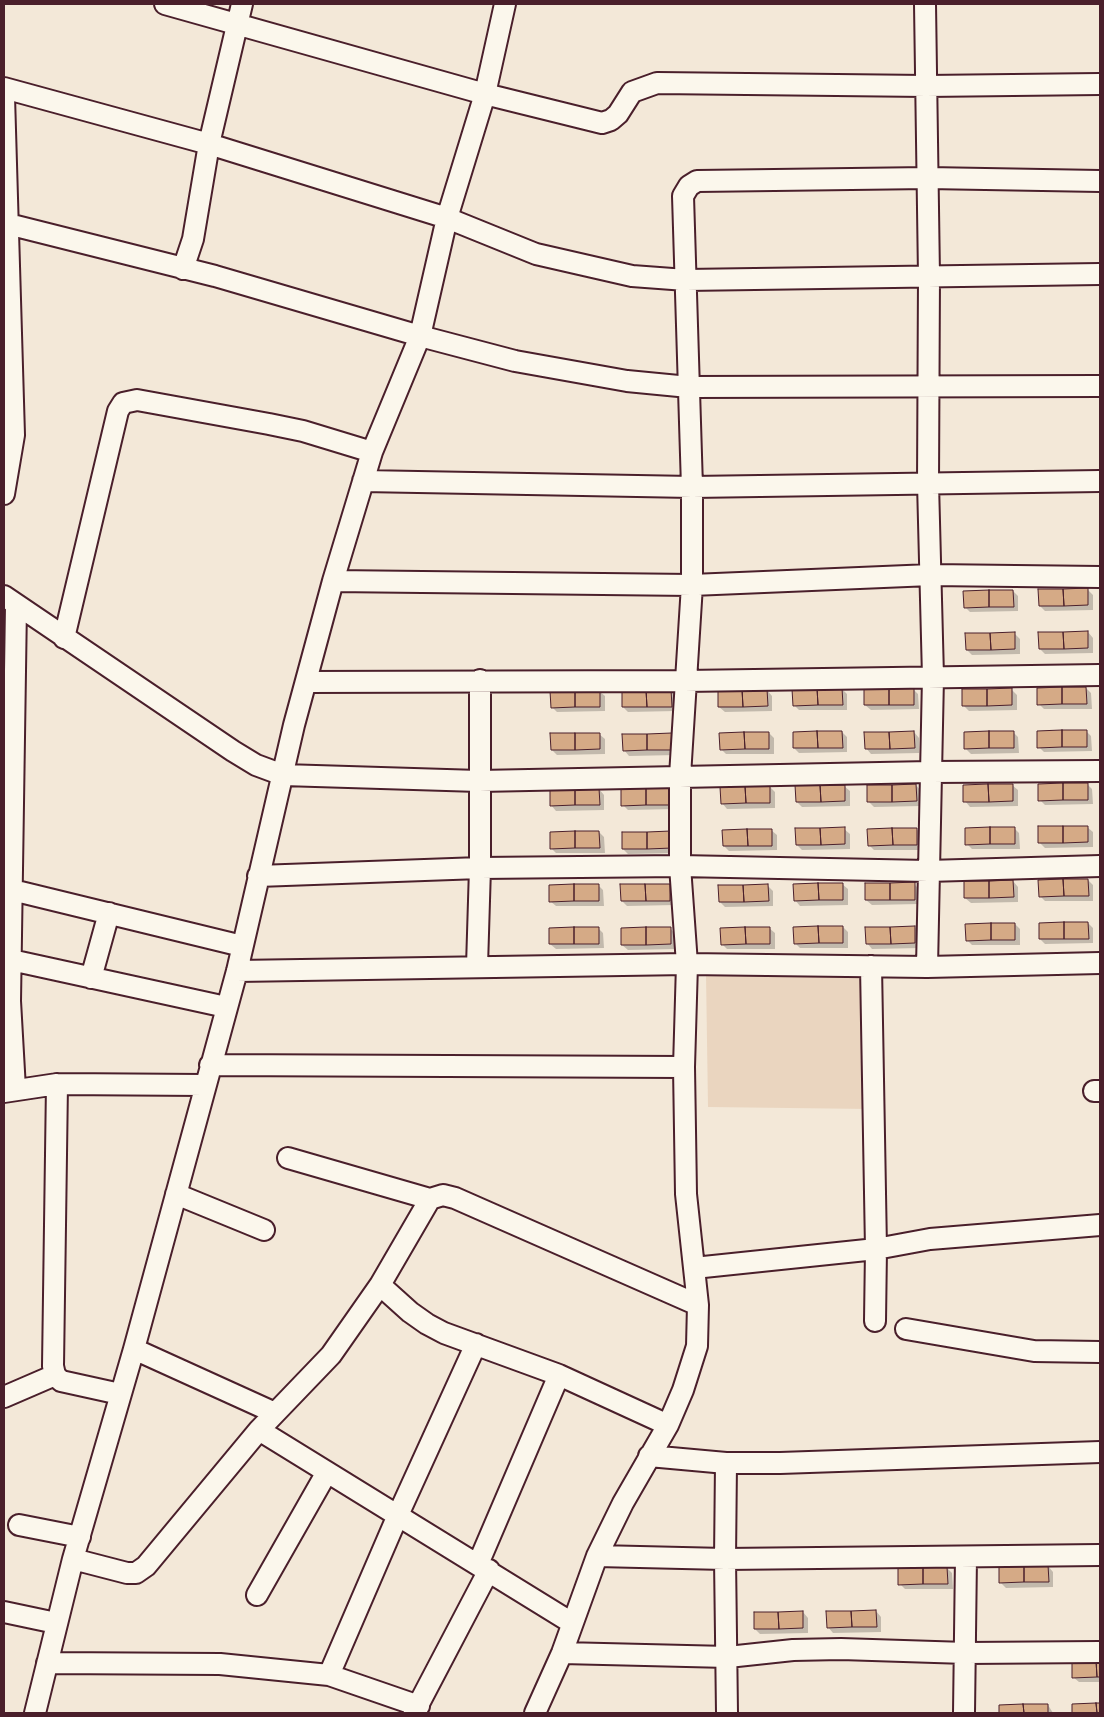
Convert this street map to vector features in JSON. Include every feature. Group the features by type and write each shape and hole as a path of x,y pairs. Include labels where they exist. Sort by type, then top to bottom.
{"street":[{"path":"165,4 485,94 602,122 611,120 618,114 632,92 658,83 926,86 1100,84"},
{"path":"183,269 193,239 209,144 242,4"},
{"path":"35,1713 73,1559 134,1349 204,1085 237,971 258,876 333,581 372,452 420,336 447,218 485,94 505,4"},
{"path":"925,4 930,276 928,483 933,678 927,967"},
{"path":"4,88 209,144 447,218 536,254 632,276 686,280 1100,274"},
{"path":"4,96 6,223 14,435 4,494"},
{"path":"538,1712 562,1653 597,1556 649,1456 668,1425 683,1390 696,1346 698,1305 686,1194 684,1067 687,964 680,866 680,776 692,585 692,488 683,196 689,186 697,181 928,178 1100,181"},
{"path":"6,223 215,276 420,336 515,361 627,381 689,387 1100,386"},
{"path":"64,638 118,411 123,403 137,400 269,424 303,431 372,452"},
{"path":"363,481 692,488 1100,481"},
{"path":"333,581 692,585 931,574 1100,576"},
{"path":"10,601 233,751 256,765 283,775 479,781 680,776 1100,771"},
{"path":"10,601 11,798 8,889 11,960 7,1000 9,1090 57,1084 204,1085"},
{"path":"306,682 933,678 1100,675"},
{"path":"476,966 480,868 480,680"},
{"path":"258,876 480,868 680,866 928,871 1100,866"},
{"path":"8,889 242,946"},
{"path":"91,978 109,913"},
{"path":"11,960 226,1007"},
{"path":"237,971 687,964 927,967 1100,963"},
{"path":"871,966 876,1249 875,1321"},
{"path":"210,1065 684,1067"},
{"path":"57,1084 53,1366 55,1375 61,1381 120,1394"},
{"path":"288,1158 430,1199 443,1195 456,1198 698,1305"},
{"path":"176,1194 264,1230"},
{"path":"73,1559 136,1574 146,1566 259,1430 331,1355 380,1285 430,1199"},
{"path":"694,1268 876,1249 930,1239 1100,1225"},
{"path":"380,1285 427,1324 559,1375 668,1425"},
{"path":"906,1329 1034,1351 1100,1352"},
{"path":"329,1675 398,1515 476,1344"},
{"path":"134,1349 275,1413"},
{"path":"4,1397 55,1375"},
{"path":"47,1663 220,1664 329,1675 416,1710 483,1567 559,1375"},
{"path":"259,1430 572,1623"},
{"path":"649,1456 726,1462 780,1463 1100,1452"},
{"path":"726,1462 727,1713"},
{"path":"257,1594 327,1472"},
{"path":"19,1525 80,1537"},
{"path":"597,1556 725,1559 966,1558 1100,1555"},
{"path":"964,1713 966,1558"},
{"path":"4,1612 56,1623"},
{"path":"562,1653 728,1657 832,1650 966,1653 1100,1652"}],"shaded area":[{"path":"706,974 868,974 870,1109 708,1107"}],"building":[{"path":"1088,588 1088,605 1064,606 1063,589"},
{"path":"1038,589 1063,589 1064,606 1039,606"},
{"path":"989,590 1013,590 1014,607 989,607"},
{"path":"989,590 989,607 964,608 963,591"},
{"path":"1088,631 1088,648 1064,649 1063,632"},
{"path":"1015,632 1015,649 991,650 990,633"},
{"path":"1038,632 1063,632 1064,649 1039,649"},
{"path":"965,633 990,633 991,650 966,650"},
{"path":"914,687 914,705 889,705 889,688"},
{"path":"1062,687 1062,704 1037,705 1037,688"},
{"path":"1062,687 1086,687 1087,704 1062,704"},
{"path":"817,688 818,705 793,706 792,689"},
{"path":"817,688 842,688 843,705 818,705"},
{"path":"864,688 889,688 889,705 864,705"},
{"path":"1012,688 1012,705 987,706 987,689"},
{"path":"671,689 672,707 647,707 646,690"},
{"path":"742,689 767,689 768,706 743,707"},
{"path":"742,689 743,707 718,707 718,690"},
{"path":"962,689 987,689 987,706 962,706"},
{"path":"575,690 575,707 551,708 550,691"},
{"path":"575,690 600,690 600,707 575,707"},
{"path":"622,690 646,690 647,707 622,707"},
{"path":"1062,730 1087,730 1087,747 1062,747"},
{"path":"1062,730 1062,747 1037,748 1037,731"},
{"path":"817,731 842,731 843,748 818,748"},
{"path":"817,731 818,748 793,748 793,732"},
{"path":"914,731 915,748 890,749 889,732"},
{"path":"989,731 1014,731 1014,748 989,748"},
{"path":"989,731 989,748 964,749 964,732"},
{"path":"744,732 769,732 769,749 745,749"},
{"path":"744,732 745,749 720,750 719,733"},
{"path":"864,732 889,732 890,749 865,749"},
{"path":"550,733 575,733 575,750 551,750"},
{"path":"575,733 600,733 600,749 575,750"},
{"path":"672,733 672,750 647,750 647,734"},
{"path":"622,734 647,734 647,750 623,751"},
{"path":"1063,783 1063,800 1038,801 1038,784"},
{"path":"1063,783 1088,783 1088,800 1063,800"},
{"path":"916,784 917,801 892,802 892,785"},
{"path":"988,784 1013,784 1013,801 989,802"},
{"path":"988,784 989,802 963,802 963,785"},
{"path":"795,785 820,785 821,802 796,802"},
{"path":"820,785 845,785 845,801 821,802"},
{"path":"867,785 892,785 892,802 867,802"},
{"path":"745,786 770,786 770,803 746,803"},
{"path":"745,786 746,803 721,804 720,787"},
{"path":"599,788 600,805 575,805 575,789"},
{"path":"646,788 671,788 671,805 646,805"},
{"path":"646,788 646,805 621,806 621,789"},
{"path":"550,789 575,789 575,805 550,806"},
{"path":"1038,826 1063,826 1063,843 1038,843"},
{"path":"1063,826 1088,826 1088,842 1063,843"},
{"path":"845,827 845,844 821,845 820,828"},
{"path":"990,827 1015,827 1015,844 990,844"},
{"path":"990,827 990,844 965,845 965,828"},
{"path":"795,828 820,828 821,845 796,845"},
{"path":"892,828 893,845 868,846 867,829"},
{"path":"892,828 917,828 917,845 893,845"},
{"path":"747,829 772,829 772,846 748,846"},
{"path":"747,829 748,846 723,846 722,830"},
{"path":"575,831 599,831 600,848 575,848"},
{"path":"575,831 575,848 550,849 550,832"},
{"path":"671,831 672,848 647,849 647,832"},
{"path":"622,832 647,832 647,849 622,849"},
{"path":"1063,879 1064,896 1039,897 1038,880"},
{"path":"1063,879 1088,879 1089,896 1064,896"},
{"path":"1013,880 1014,897 989,898 989,881"},
{"path":"964,881 989,881 989,898 964,898"},
{"path":"915,882 915,900 890,900 890,883"},
{"path":"818,883 819,900 794,901 793,884"},
{"path":"818,883 843,883 843,900 819,900"},
{"path":"865,883 890,883 890,900 865,900"},
{"path":"574,884 574,901 549,902 549,885"},
{"path":"574,884 599,884 599,901 574,901"},
{"path":"620,884 645,884 646,901 621,901"},
{"path":"645,884 670,884 670,901 646,901"},
{"path":"768,884 769,901 744,902 743,885"},
{"path":"718,885 743,885 744,902 719,902"},
{"path":"1064,922 1088,922 1089,939 1064,939"},
{"path":"1064,922 1064,939 1039,939 1039,923"},
{"path":"991,923 1015,923 1015,940 991,940"},
{"path":"991,923 991,940 966,941 965,924"},
{"path":"818,926 843,926 843,943 819,943"},
{"path":"818,926 819,943 794,944 793,927"},
{"path":"915,926 915,943 891,944 890,927"},
{"path":"574,927 599,927 599,944 574,944"},
{"path":"574,927 574,944 549,944 549,928"},
{"path":"646,927 646,945 621,945 621,928"},
{"path":"646,927 671,927 671,944 646,945"},
{"path":"745,927 770,927 770,944 746,944"},
{"path":"745,927 746,944 721,945 720,928"},
{"path":"865,927 890,927 891,944 866,944"},
{"path":"1024,1565 1024,1582 999,1583 999,1566"},
{"path":"1024,1565 1048,1565 1049,1582 1024,1582"},
{"path":"923,1567 947,1567 948,1584 923,1584"},
{"path":"923,1567 923,1584 898,1585 898,1568"},
{"path":"876,1610 877,1627 852,1627 851,1611"},
{"path":"803,1611 803,1628 779,1629 778,1612"},
{"path":"826,1611 851,1611 852,1627 827,1628"},
{"path":"754,1612 778,1612 779,1629 754,1629"},
{"path":"1096,1660 1100,1660 1100,1677 1097,1677"},
{"path":"1096,1660 1097,1677 1072,1678 1072,1661"},
{"path":"1096,1703 1097,1713 1072,1713 1072,1704"},
{"path":"1096,1703 1100,1703 1100,1713 1097,1713"},
{"path":"1023,1704 1024,1713 999,1713 999,1705"},
{"path":"1023,1704 1048,1704 1048,1713 1024,1713"}]}
